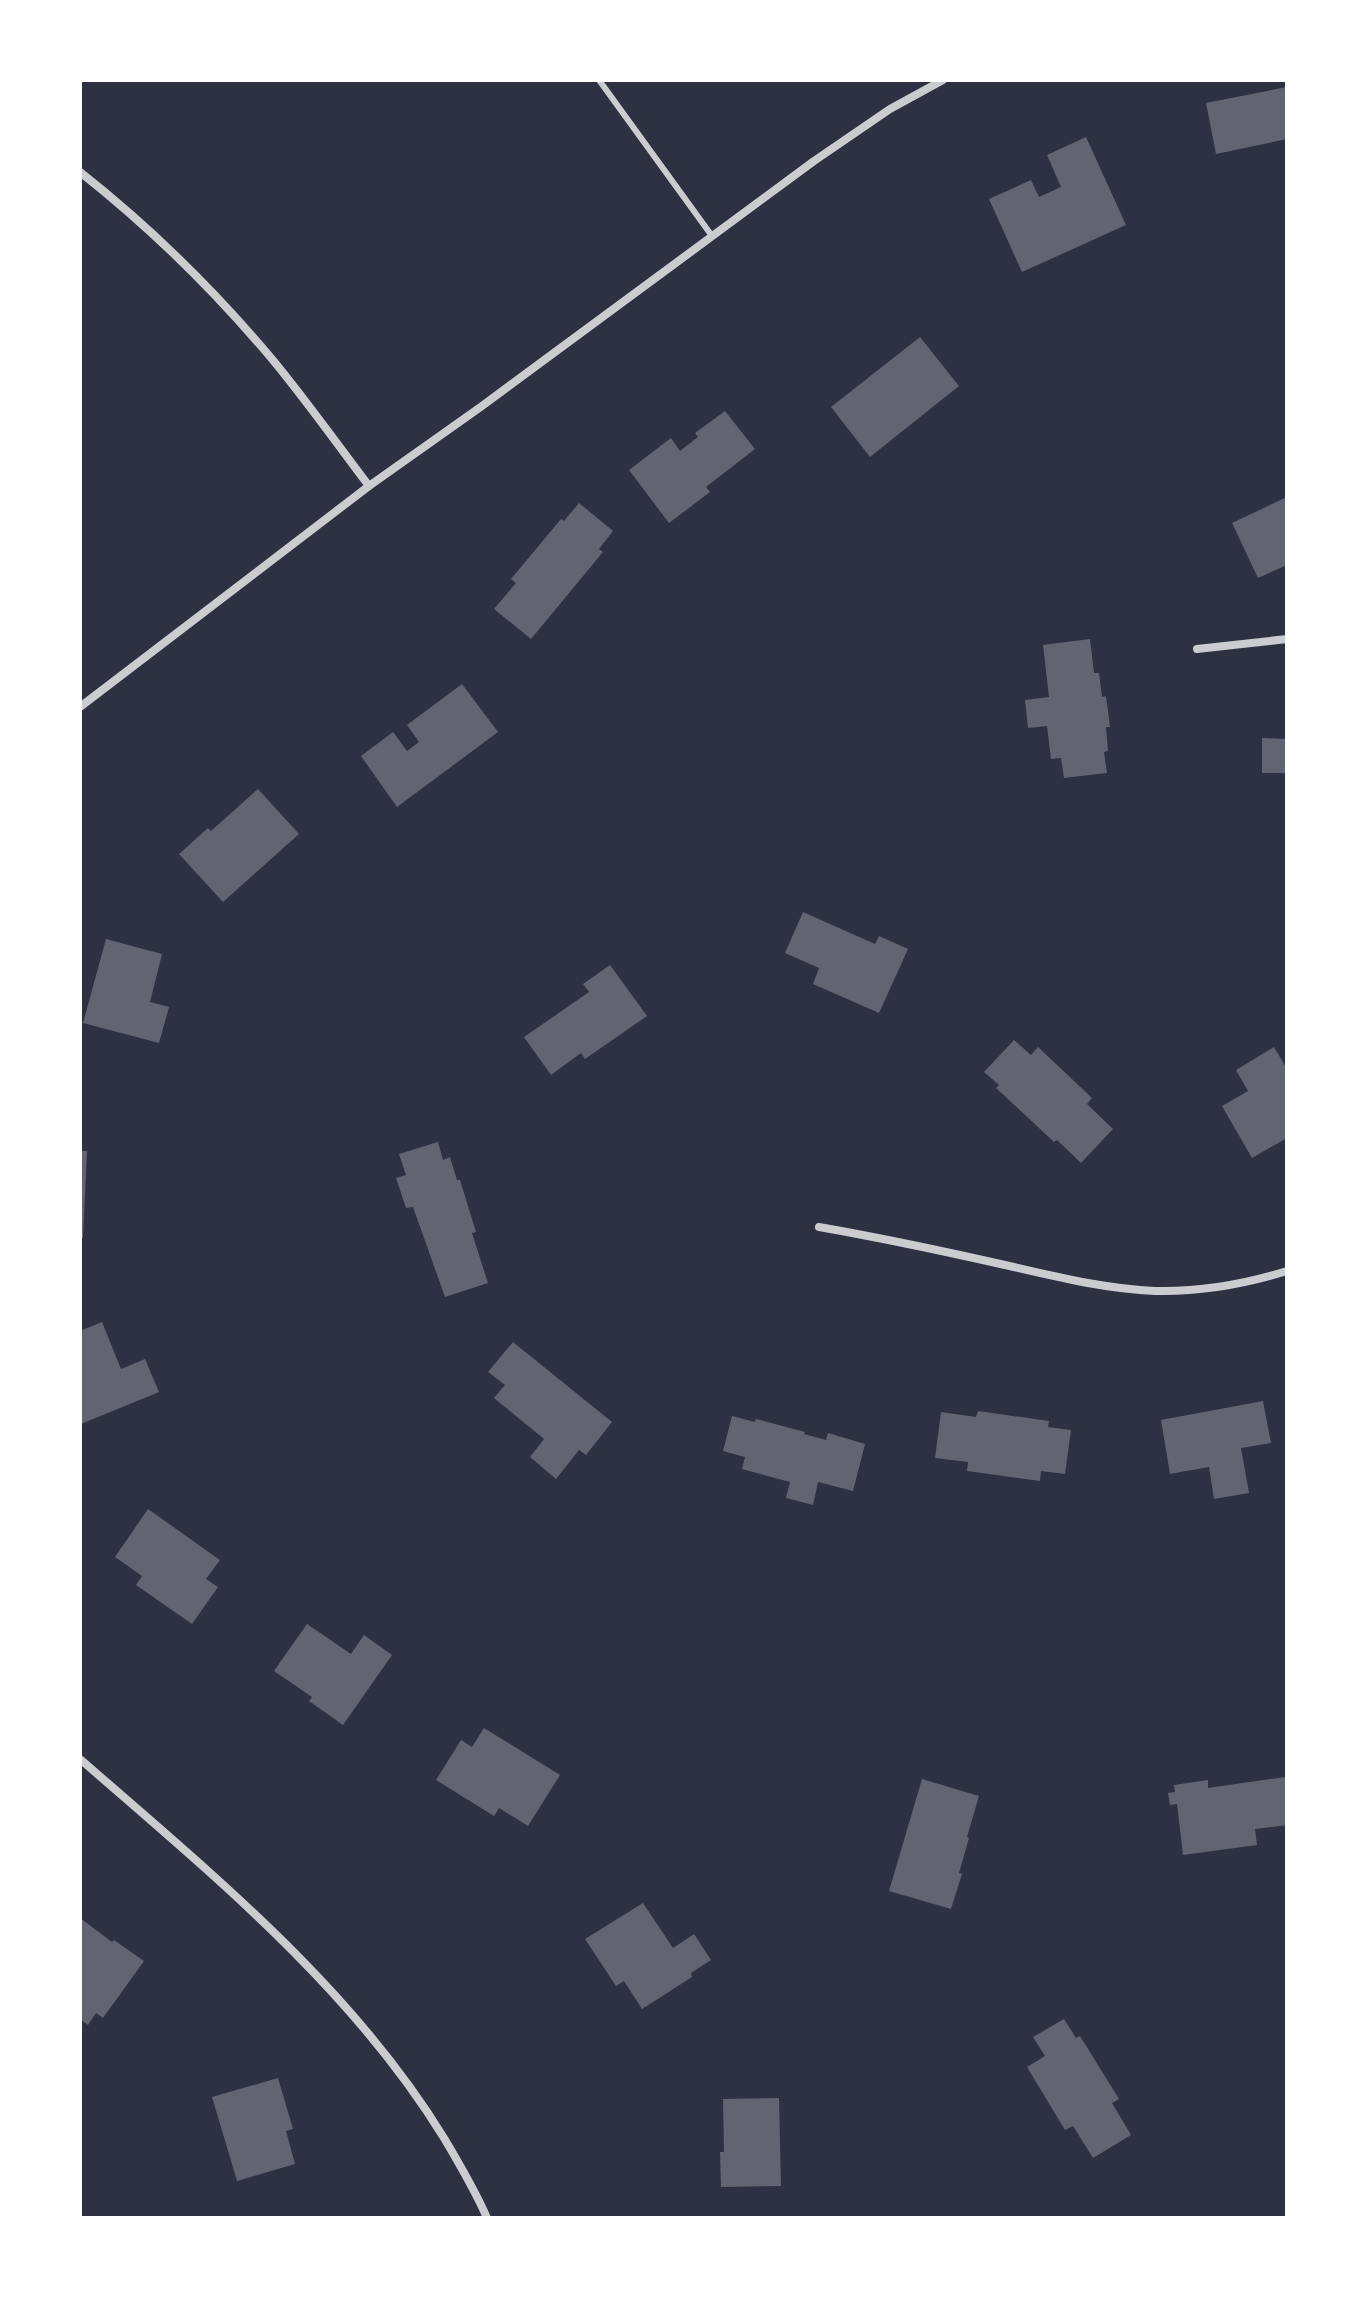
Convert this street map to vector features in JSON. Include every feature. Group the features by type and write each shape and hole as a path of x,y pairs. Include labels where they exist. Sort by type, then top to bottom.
{"street":[{"path":"80,707 369,486 814,161 877,117 943,80"},
{"path":"80,172 127,209 194,272 273,360 369,486"},
{"path":"1197,649 1287,639"},
{"path":"819,1227 897,1240 1090,1284 1155,1291 1213,1288 1287,1271"},
{"path":"80,1759 218,1879 357,2020 419,2098 475,2190 487,2218"}],"lane":[{"path":"599,80 712,236"}],"building":[{"path":"1287,87 1287,139 1216,154 1206,103"},
{"path":"1086,137 1126,225 1022,272 989,199 1031,180 1039,197 1061,187 1047,155"},
{"path":"920,337 959,386 870,457 831,407"},
{"path":"725,411 755,449 706,487 710,492 669,523 629,470 671,438 680,451 698,437 695,433"},
{"path":"1287,497 1287,565 1258,578 1232,523"},
{"path":"579,503 613,531 599,549 603,552 531,639 494,609 516,583 511,579 561,519 564,521"},
{"path":"1090,639 1094,673 1099,673 1102,697 1106,696 1110,727 1106,727 1108,751 1104,752 1107,773 1064,778 1061,758 1051,759 1047,726 1028,728 1025,700 1049,697 1043,645"},
{"path":"462,684 498,732 397,807 361,756 393,732 407,751 419,742 407,725"},
{"path":"1262,738 1287,739 1287,773 1262,773"},
{"path":"258,789 299,834 223,902 179,854 208,828 211,831"},
{"path":"803,912 875,944 879,936 908,949 879,1013 813,984 819,968 785,953"},
{"path":"106,939 162,954 150,1002 169,1007 159,1043 83,1023"},
{"path":"610,965 647,1016 585,1059 581,1053 551,1075 524,1037 589,992 583,984"},
{"path":"1014,1040 1031,1055 1038,1047 1092,1098 1087,1104 1113,1129 1081,1163 996,1088 999,1085 984,1072"},
{"path":"1274,1047 1287,1069 1287,1138 1252,1158 1222,1106 1248,1091 1236,1070"},
{"path":"438,1142 443,1160 450,1157 457,1180 460,1180 488,1283 445,1297 413,1207 406,1208 396,1178 406,1175 399,1154"},
{"path":"80,1151 87,1151 83,1238 80,1238"},
{"path":"102,1322 121,1369 145,1359 159,1392 81,1424 80,1331"},
{"path":"513,1342 612,1422 586,1455 579,1450 556,1479 530,1457 544,1439 494,1398 505,1385 488,1372"},
{"path":"1263,1401 1271,1443 1241,1448 1249,1493 1214,1499 1209,1467 1170,1474 1161,1420"},
{"path":"978,1411 1049,1421 1048,1427 1071,1430 1065,1474 1041,1471 1040,1481 967,1471 968,1462 935,1458 941,1412 976,1417"},
{"path":"732,1416 755,1422 756,1419 826,1440 828,1433 865,1444 853,1491 818,1482 813,1505 786,1498 790,1482 742,1469 745,1457 723,1451"},
{"path":"148,1509 220,1560 206,1579 218,1587 192,1624 136,1585 142,1576 115,1557"},
{"path":"307,1624 351,1654 364,1635 392,1655 343,1725 309,1701 312,1697 274,1671"},
{"path":"484,1728 560,1775 528,1826 499,1808 494,1816 436,1780 461,1740 472,1747"},
{"path":"1285,1777 1287,1825 1255,1829 1257,1845 1183,1855 1177,1804 1170,1805 1168,1793 1175,1792 1174,1785 1208,1780 1208,1788"},
{"path":"922,1779 979,1796 951,1909 889,1891"},
{"path":"643,1903 673,1948 694,1934 711,1960 691,1973 692,1977 642,2009 624,1981 616,1986 585,1939"},
{"path":"80,1918 144,1961 103,2018 96,2013 88,2025 80,2019"},
{"path":"1064,2019 1076,2038 1080,2036 1119,2099 1112,2103 1131,2135 1093,2158 1073,2126 1065,2130 1027,2067 1045,2056 1033,2037"},
{"path":"278,2078 293,2129 286,2131 295,2164 237,2181 212,2097"},
{"path":"779,2098 781,2186 721,2187 723,2099"}]}
